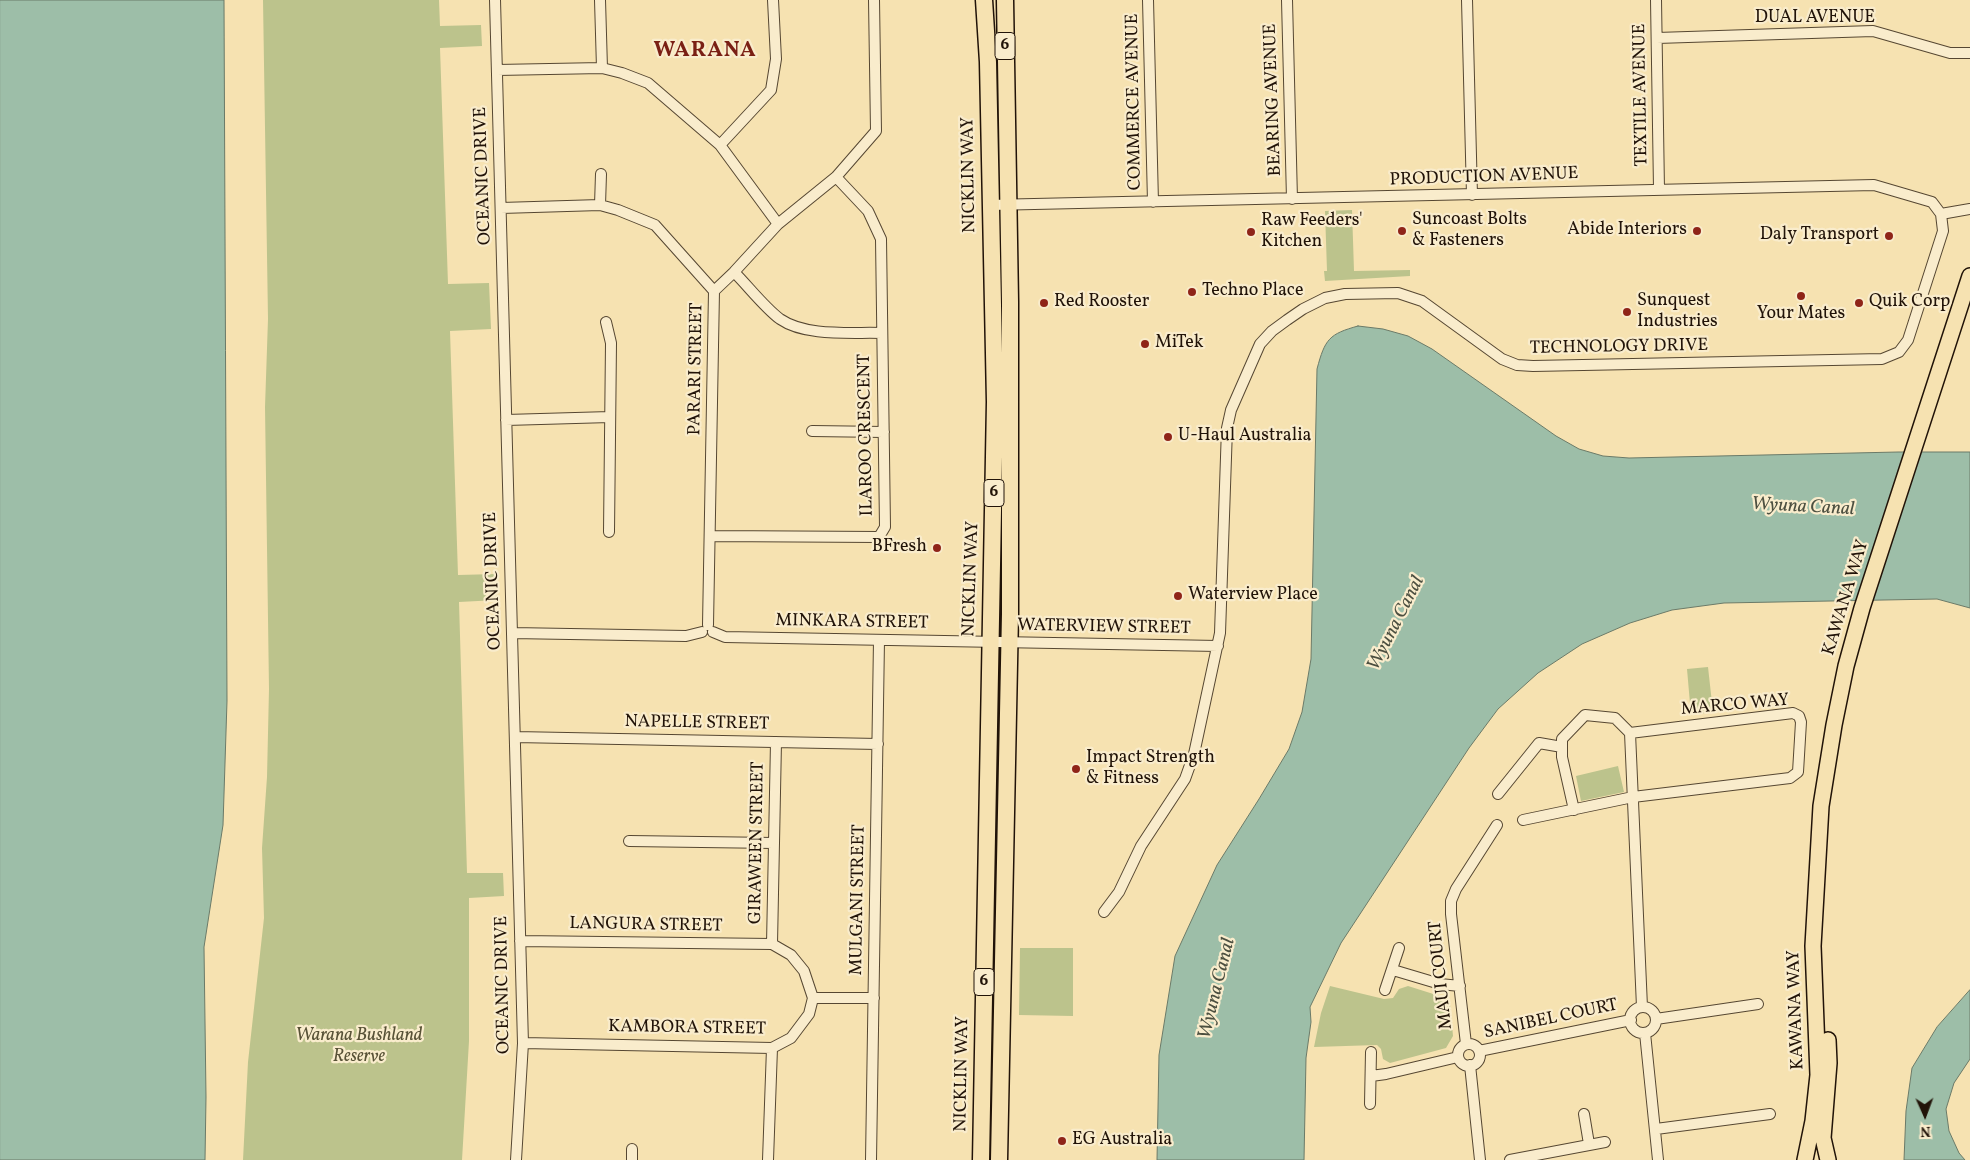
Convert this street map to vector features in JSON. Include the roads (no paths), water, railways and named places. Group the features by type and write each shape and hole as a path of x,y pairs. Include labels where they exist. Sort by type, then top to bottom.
{"highway":[{"name":"NICKLIN WAY","path":"981,1160 995,402 988,62 984,0"},
{"name":"NICKLIN WAY","path":"999,1160 1009,642 1010,206 1005,0"}],"main road":[{"name":"KAWANA WAY","path":"1962,299 1970,262"},
{"name":"KAWANA WAY","path":"1805,1160 1813,1122 1818,1075 1813,946 1821,806 1834,725 1846,666 1862,608 1970,276"},
{"name":"KAWANA WAY","path":"1818,858 1829,1063 1824,1138 1828,1160"}],"street":[{"name":"OCEANIC DRIVE","path":"495,0 523,1043 516,1160"},
{"path":"600,0 602,68"},
{"path":"720,146 771,90 776,59 773,0"},
{"name":"PARARI STREET","path":"708,630 714,291 778,224 836,177 876,131 874,0"},
{"name":"COMMERCE AVENUE","path":"1148,0 1153,202"},
{"name":"BEARING AVENUE","path":"1287,0 1292,199"},
{"path":"1467,0 1472,194"},
{"name":"TEXTILE AVENUE","path":"1656,0 1659,189"},
{"name":"DUAL AVENUE","path":"1657,38 1873,31 1950,53 1970,53"},
{"path":"497,70 602,68 648,83 720,146 778,224"},
{"path":"600,205 601,174"},
{"name":"ILAROO CRESCENT","path":"710,536 880,536 885,527 880,239 868,211 836,177"},
{"name":"PRODUCTION AVENUE","path":"990,205 1874,185 1932,202 1941,214"},
{"path":"501,208 600,205 655,225 714,291"},
{"path":"1941,214 1970,209"},
{"name":"TECHNOLOGY DRIVE","path":"1104,912 1119,892 1138,851 1185,779 1194,754 1218,646 1221,622 1227,428 1232,410 1260,344 1272,331 1304,308 1325,298 1345,294 1398,293 1422,301 1502,358 1517,365 1882,359 1899,352 1908,340 1943,231 1941,214"},
{"path":"734,272 780,318 795,326 812,331 882,333"},
{"path":"606,322 611,343 608,532"},
{"path":"506,420 610,417"},
{"path":"812,431 884,432"},
{"name":"MINKARA STREET","path":"512,633 686,636 708,630 725,636 990,642"},
{"name":"MULGANI STREET","path":"871,1160 879,640"},
{"name":"WATERVIEW STREET","path":"990,642 1218,646"},
{"name":"MARCO WAY","path":"1630,733 1793,713 1799,716 1802,722 1798,772 1790,778 1633,797"},
{"path":"1574,810 1562,758 1562,739 1585,716 1614,718 1630,733 1642,1007"},
{"name":"NAPELLE STREET","path":"515,737 878,744"},
{"name":"GIRAWEEN STREET","path":"772,944 776,742"},
{"path":"1498,794 1539,743 1562,747"},
{"path":"1523,820 1633,797"},
{"name":"MAUI COURT","path":"1466,1044 1451,901 1459,883 1497,825"},
{"path":"629,841 774,843"},
{"name":"LANGURA STREET","path":"520,941 772,944"},
{"path":"772,944 791,955 804,971 813,998 874,998"},
{"path":"1385,990 1399,948"},
{"path":"1393,970 1440,984 1460,986"},
{"name":"KAMBORA STREET","path":"523,1043 772,1048 791,1038 809,1014 813,998"},
{"path":"1656,1019 1758,1004"},
{"path":"1642,1007 1650,1009 1656,1019 1654,1026 1645,1033 1636,1031 1630,1020 1635,1010 1642,1007"},
{"name":"SANIBEL COURT","path":"1479,1051 1630,1020"},
{"path":"1645,1033 1658,1160"},
{"path":"1466,1044 1475,1046 1479,1051 1478,1060 1470,1065 1464,1064 1458,1057 1460,1048 1466,1044"},
{"path":"768,1160 772,1048"},
{"path":"1370,1104 1371,1052"},
{"path":"1371,1076 1458,1057"},
{"path":"1470,1065 1480,1160"},
{"path":"1584,1114 1589,1144"},
{"path":"1656,1129 1770,1114"},
{"path":"1510,1160 1605,1142"}],"water":[{"path":"0,0 224,0 227,701 223,825 204,947 205,1160 0,1160"},
{"name":"Wyuna Canal","path":"1358,326 1383,329 1408,336 1432,349 1556,436 1579,449 1603,456 1629,458 1970,452 1970,608 1937,599 1724,603 1672,610 1630,623 1582,644 1538,673 1498,709 1469,748 1341,943 1310,1007 1311,1022 1306,1058 1304,1160 1157,1160 1159,1055 1175,956 1217,865 1289,749 1302,712 1311,659 1317,369 1326,344 1330,339 1340,332"},
{"path":"1970,990 1970,1059 1954,1083 1946,1109 1949,1131 1959,1153 1965,1160 1904,1160 1906,1111 1912,1068 1937,1027"}],"place":[{"name":"Suncoast Bolts & Fasteners","path":"1402,231"},
{"name":"Abide Interiors","path":"1697,231"},
{"name":"Raw Feeders' Kitchen","path":"1251,232"},
{"name":"Daly Transport","path":"1889,236"},
{"name":"Techno Place","path":"1192,292"},
{"name":"Your Mates","path":"1801,296"},
{"name":"Red Rooster","path":"1044,303"},
{"name":"Quik Corp","path":"1859,303"},
{"name":"Sunquest Industries","path":"1627,312"},
{"name":"MiTek","path":"1145,344"},
{"name":"U-Haul Australia","path":"1168,437"},
{"name":"BFresh","path":"937,548"},
{"name":"Waterview Place","path":"1178,596"},
{"name":"Impact Strength & Fitness","path":"1076,769"},
{"name":"EG Australia","path":"1062,1141"}],"district":[{"name":"WARANA","path":"705,52"}],"park label":[{"name":"Warana Bushland Reserve","path":"359,1047"}]}
